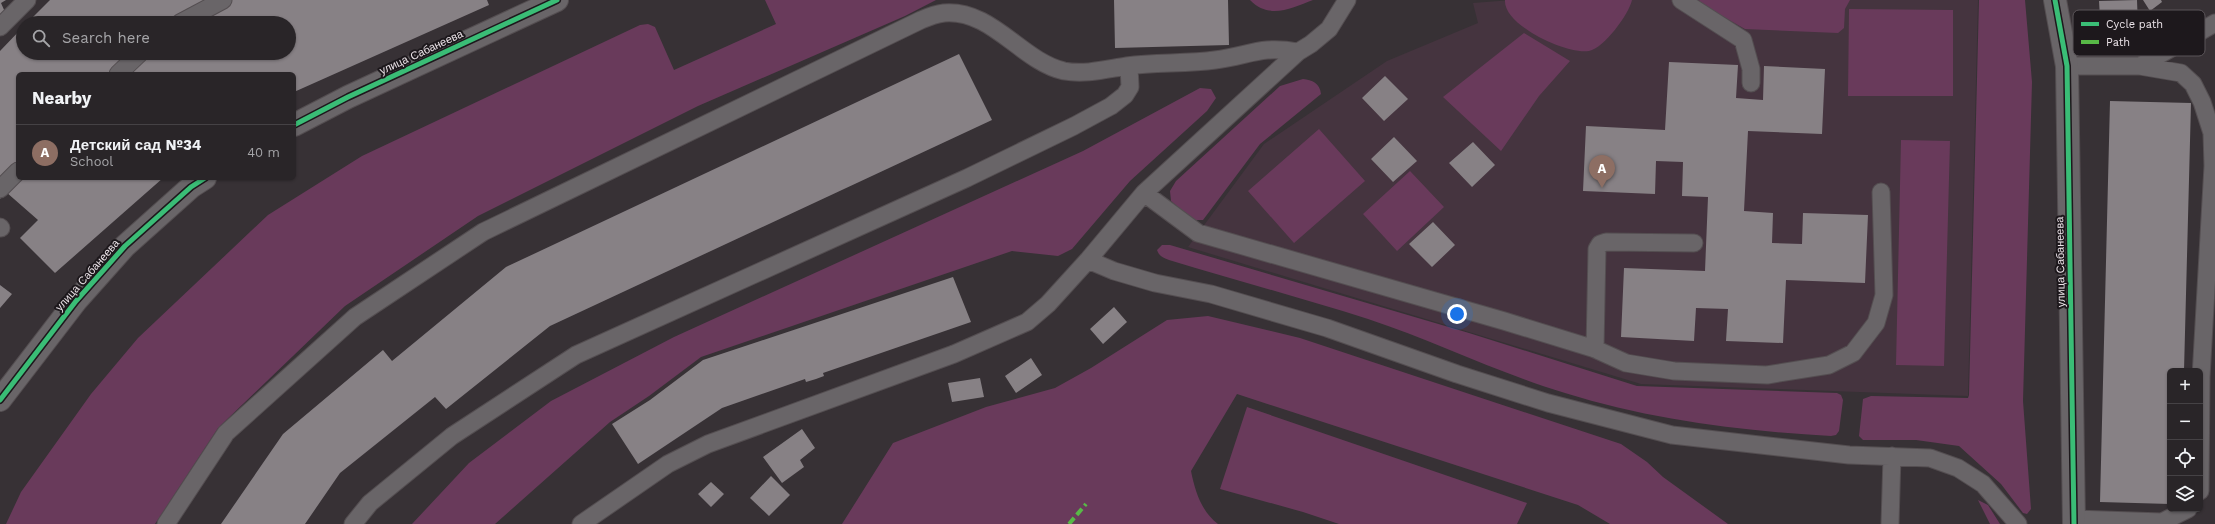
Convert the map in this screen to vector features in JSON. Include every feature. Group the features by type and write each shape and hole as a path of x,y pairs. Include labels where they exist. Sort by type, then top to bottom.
{"street":[{"name":"улица Сабанеева","path":"2055,0 2068,66 2074,521"},
{"name":"улица Сабанеева","path":"296,124 348,97 549,2"},
{"name":"улица Сабанеева","path":"0,400 76,301 125,246 191,187 202,180"}],"lane":[{"path":"0,27 27,0"},
{"path":"193,16 223,0"},
{"path":"581,524 662,467 708,444 954,354 1027,322 1048,304 1088,260 1144,193 1298,52 1311,44 1329,29 1347,0"},
{"path":"1681,0 1743,40 1751,69 1751,83"},
{"path":"166,524 226,433 361,313 483,232 907,26 943,13 962,14 991,26 1044,64 1064,71 1082,72 1129,66 1216,60 1265,49 1298,52"},
{"path":"2205,29 2215,23"},
{"path":"2140,66 2157,56"},
{"path":"120,72 133,60"},
{"path":"353,524 370,503 452,436 576,355 967,178 1074,126 1111,106 1125,95 1130,87 1129,66"},
{"path":"2068,66 2140,66 2181,73 2193,84 2202,102 2212,133 2213,166 2208,377 2201,476"},
{"path":"0,190 16,173"},
{"path":"1144,193 1198,233 1595,349 1626,363 1674,371 1767,375 1829,365 1853,353 1876,323 1884,295 1881,192"},
{"path":"1595,349 1597,249 1600,244 1606,242 1694,243"},
{"path":"1088,260 1114,271 1155,283 1211,294 1327,328 1457,374 1548,403 1672,434 1790,449 1930,458 1958,468 1983,484 2018,524"},
{"path":"1890,524 1892,456"},
{"path":"2074,521 2162,522 2182,512"}],"shaded area":[{"path":"765,0 936,0 905,16 698,106 478,216 345,306 218,428 155,524 6,524 21,492 91,394 138,338 268,215 362,156 640,25 648,24 655,27 674,70 776,24"},
{"path":"1250,0 1313,0 1289,9 1273,11 1265,10"},
{"path":"1505,0 1632,0 1630,6 1615,30 1602,44 1589,51 1579,51 1552,43 1525,28 1514,19 1507,10"},
{"path":"1512,0 1978,0 1968,396 1641,384 1188,247 1264,144 1387,61 1478,23 1473,3"},
{"path":"1699,0 1850,0 1845,9 1844,28 1838,33 1745,29 1701,4"},
{"path":"1979,0 2025,0 2032,82 2023,401 2031,509 2027,514 2023,513 2001,484 1959,446 1916,440 1863,440 1859,436 1863,399 1871,396 1968,398 1969,395"},
{"path":"1849,9 1953,10 1953,96 1848,96"},
{"path":"1524,33 1570,61 1539,96 1501,151 1443,97"},
{"path":"1303,79 1315,83 1319,87 1321,94 1260,144 1203,220 1193,220 1171,201 1170,191 1176,181 1280,86"},
{"path":"1200,88 1211,89 1216,98 1207,111 1130,181 1072,249 1058,256 1012,251 701,357 649,396 610,422 495,524 412,524 469,463 551,401 674,337 1083,151"},
{"path":"1319,129 1365,181 1294,243 1248,191"},
{"path":"1901,140 1950,141 1944,366 1896,365"},
{"path":"1410,171 1444,207 1397,251 1363,214"},
{"path":"1162,245 1170,245 1469,333 1637,386 1837,393 1841,395 1843,400 1839,431 1836,435 1831,436 1730,427 1663,417 1597,402 1515,376 1418,337 1368,319 1163,258 1157,250"},
{"path":"1208,316 1300,338 1621,444 1647,462 1663,477 1728,524 1610,524 1578,505 1237,394 1191,471 1203,507 1218,524 842,524 893,443 986,407 1055,388 1091,368 1167,320"},
{"path":"1247,407 1527,503 1517,524 1339,524 1303,512 1220,489"},
{"path":"1978,500 1988,505 2000,524 1990,524"}],"building":[{"path":"0,0 6,0 1,3 5,12 0,15"},
{"path":"50,0 487,0 489,5 296,91 296,72 16,72 16,180 161,180 55,273 20,238 38,220 6,192 0,199 0,51 16,34 16,60 296,60 296,16 34,16"},
{"path":"1114,0 1228,0 1229,45 1115,48"},
{"path":"2137,0 2137,10 2100,10 2099,1"},
{"path":"2143,0 2161,0 2162,2 2149,10"},
{"path":"959,54 992,120 550,326 446,409 435,397 340,473 305,524 221,524 283,434 383,350 392,361 506,267"},
{"path":"1669,62 1738,65 1736,98 1763,100 1764,66 1825,69 1822,134 1748,131 1744,211 1773,213 1772,243 1802,244 1803,213 1868,215 1865,283 1786,280 1783,343 1726,341 1728,309 1696,308 1694,341 1621,337 1624,268 1705,271 1708,197 1682,196 1683,162 1656,161 1655,194 1583,191 1586,126 1665,130"},
{"path":"1385,76 1408,99 1384,121 1362,98"},
{"path":"2110,101 2191,103 2184,368 2167,368 2167,504 2100,502"},
{"path":"1394,137 1417,161 1393,182 1371,159"},
{"path":"1473,142 1495,165 1472,187 1449,163"},
{"path":"1433,222 1455,245 1432,267 1409,244"},
{"path":"953,277 971,322 823,373 824,376 816,379 806,382 805,379 722,408 638,464 612,424 650,400 703,360"},
{"path":"0,285 12,294 0,308"},
{"path":"1114,307 1127,322 1103,344 1090,329"},
{"path":"1031,358 1042,375 1016,393 1005,376"},
{"path":"980,378 984,397 952,402 948,383"},
{"path":"802,429 815,448 800,460 804,467 782,483 763,457"},
{"path":"771,476 790,495 769,516 750,498"},
{"path":"711,482 724,494 711,507 698,494"}],"marked path":[{"path":"1069,524 1086,504"}],"cycle path":[{"path":"296,124 348,97 557,0"},
{"path":"2055,0 2067,66 2074,524"},
{"path":"0,400 76,301 125,246 191,187 202,180"}],"place":[{"name":"Детский сад №34","path":"1602,188"}]}
